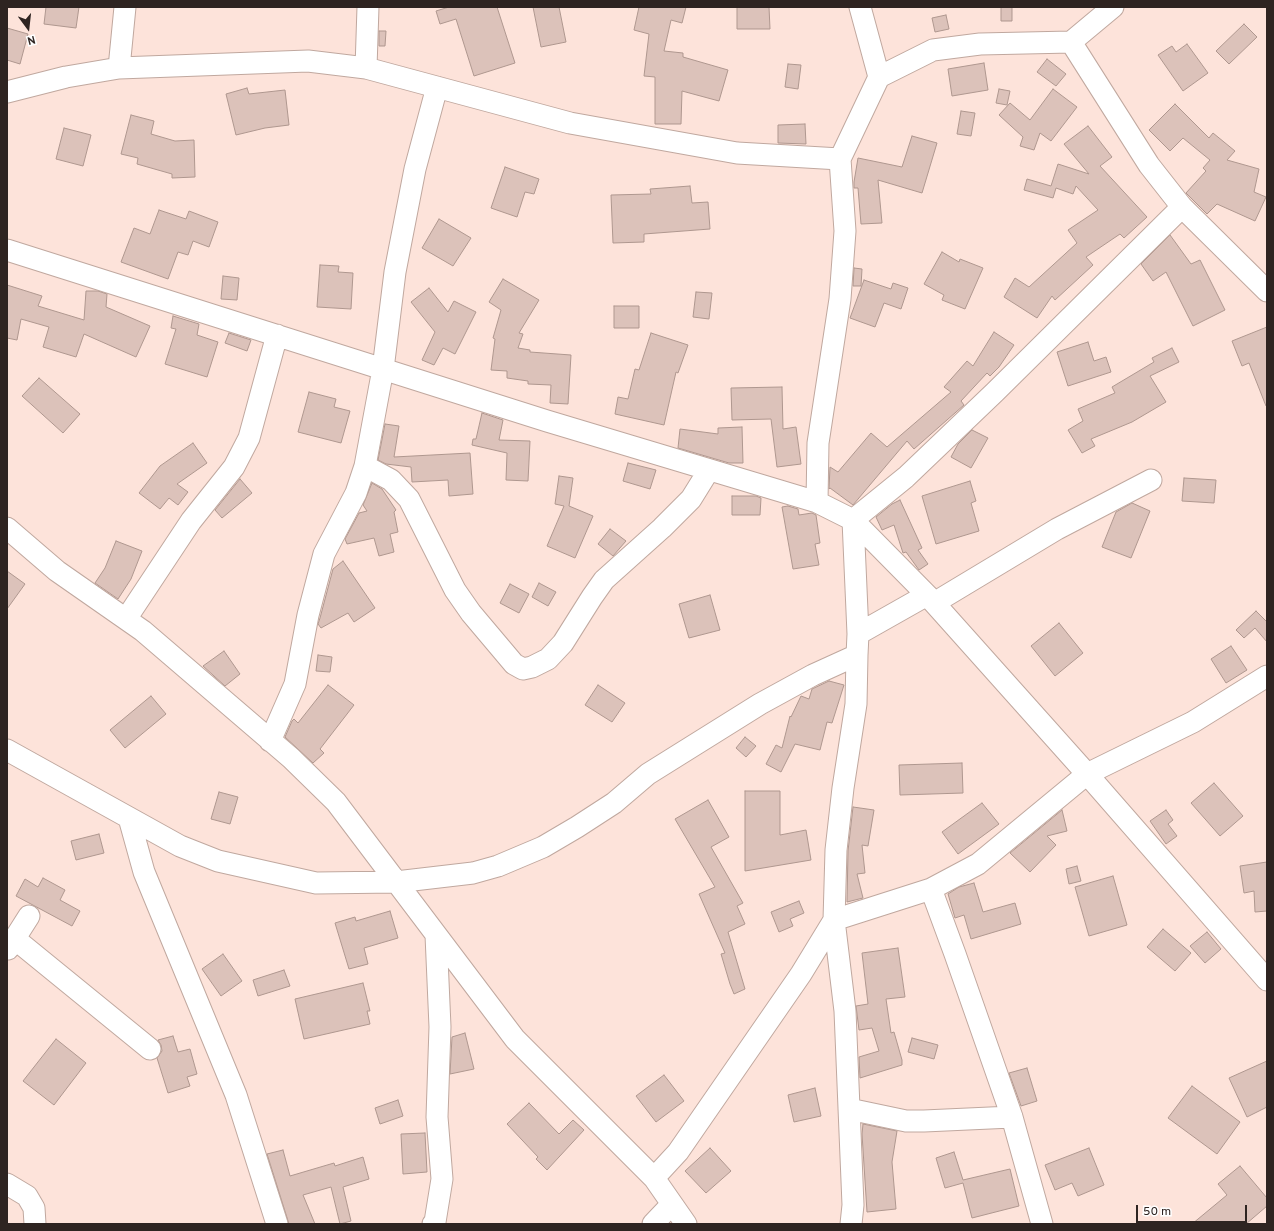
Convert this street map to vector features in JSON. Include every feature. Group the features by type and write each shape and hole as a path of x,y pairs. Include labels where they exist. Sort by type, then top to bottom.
{"street":[{"path":"120,68 125,7"},
{"path":"366,68 368,7"},
{"path":"860,7 880,76"},
{"path":"817,502 818,442 840,299 844,231 840,159 880,76 933,50 980,44 1071,42 1112,7"},
{"path":"1071,42 1149,165 1182,207 1267,291"},
{"path":"7,92 66,77 120,68 308,61 366,68 570,123 737,153 840,159"},
{"path":"270,741 295,684 308,615 324,554 356,493 365,466 383,369 395,272 415,169 437,87"},
{"path":"853,520 906,477 995,392 1182,207"},
{"path":"7,250 547,421 817,502 853,520 931,599 1267,980"},
{"path":"126,619 191,521 234,467 248,438 277,335"},
{"path":"365,466 391,480 409,498 455,590 471,613 514,664 523,669 532,667 548,659 564,643 604,580 662,528 691,499 709,470"},
{"path":"858,634 931,599 1151,480"},
{"path":"851,1224 852,1205 849,1109 844,1011 834,920 836,850 843,788 856,704 858,634 853,520"},
{"path":"7,528 57,571 143,631 291,758 336,802 515,1040 654,1178 686,1224"},
{"path":"7,750 180,846 218,861 316,883 396,882 473,873 498,866 542,847 578,827 614,803 648,774 760,704 813,675 857,655"},
{"path":"654,1178 678,1152 801,974 834,920 931,889 978,864 1086,774 1193,722 1267,676"},
{"path":"129,818 144,872 236,1095 277,1224"},
{"path":"931,889 1012,1117 1042,1224"},
{"path":"29,916 11,944 150,1049"},
{"path":"433,1224 442,1179 437,1117 440,1027 436,935"},
{"path":"849,1109 906,1121 1012,1117"},
{"path":"7,1184 27,1196 34,1208 35,1224"},
{"path":"653,1224 672,1204"}],"building":[{"path":"46,7 79,7 76,28 44,24"},
{"path":"449,7 497,7 515,63 474,76 456,19 440,24 436,11"},
{"path":"533,7 559,7 566,42 541,47"},
{"path":"639,7 686,7 682,23 671,20 664,51 683,53 683,57 728,70 719,101 682,91 681,124 655,124 655,77 644,76 649,34 634,30"},
{"path":"737,7 769,7 770,29 737,29"},
{"path":"1001,7 1012,7 1012,21 1001,21"},
{"path":"946,15 949,29 935,32 932,18"},
{"path":"1244,24 1257,37 1229,64 1216,51"},
{"path":"7,28 28,34 20,64 7,60"},
{"path":"379,31 386,31 385,46 379,46"},
{"path":"1187,44 1208,73 1183,91 1158,55 1172,46 1176,52"},
{"path":"1047,59 1066,74 1056,86 1037,72"},
{"path":"984,63 988,90 952,96 948,69"},
{"path":"788,64 801,65 798,89 785,87"},
{"path":"247,88 249,94 285,90 289,125 265,128 236,135 226,94"},
{"path":"999,89 1010,91 1007,105 996,103"},
{"path":"1053,89 1077,107 1051,141 1040,133 1034,150 1020,146 1023,137 999,115 1010,103 1030,120"},
{"path":"1175,104 1209,138 1213,133 1235,151 1227,160 1259,169 1254,192 1266,197 1255,221 1217,204 1207,214 1186,193 1206,171 1203,168 1210,160 1183,138 1170,151 1149,130"},
{"path":"961,111 975,113 971,136 957,134"},
{"path":"131,115 154,121 151,134 175,141 194,140 195,177 172,178 172,174 137,164 138,158 121,154"},
{"path":"805,124 806,144 778,143 778,125"},
{"path":"1088,126 1112,157 1100,166 1147,217 1124,238 1120,234 1086,257 1093,265 1055,300 1052,296 1037,318 1004,297 1015,278 1029,287 1077,243 1068,230 1098,210 1076,186 1073,194 1056,188 1053,198 1024,190 1027,179 1051,186 1058,164 1089,174 1064,144"},
{"path":"64,128 91,135 83,166 56,159"},
{"path":"912,136 937,143 922,193 878,180 882,223 861,224 858,188 854,188 858,158 902,167"},
{"path":"505,167 539,179 534,194 525,192 517,217 491,208"},
{"path":"690,186 692,203 708,202 710,229 644,234 644,242 613,243 611,195 651,194 650,189"},
{"path":"159,210 186,219 189,211 218,222 209,247 193,241 188,255 178,252 168,279 121,262 134,228 150,234"},
{"path":"439,219 471,238 453,266 422,248"},
{"path":"1170,235 1191,264 1200,260 1225,310 1193,326 1166,272 1153,281 1141,264"},
{"path":"942,252 959,262 960,259 983,268 965,309 942,300 944,295 924,284"},
{"path":"320,265 339,266 338,272 353,273 351,309 317,307"},
{"path":"854,268 862,269 861,286 853,286"},
{"path":"223,276 239,278 237,300 221,299"},
{"path":"503,279 539,300 519,333 523,334 518,348 530,350 530,352 571,355 568,404 550,403 551,385 528,384 528,381 507,378 507,371 491,370 495,339 493,338 501,310 489,302"},
{"path":"864,280 891,289 893,283 908,288 901,309 884,303 875,327 850,318"},
{"path":"7,285 42,296 38,306 84,320 86,291 98,291 107,294 106,307 150,326 136,357 84,334 76,357 43,347 49,327 21,319 17,340 7,338"},
{"path":"429,288 448,312 454,301 476,312 455,354 443,348 434,365 422,360 435,332 411,302"},
{"path":"696,292 712,293 709,319 693,317"},
{"path":"614,306 639,306 639,328 614,328"},
{"path":"173,316 199,324 197,335 218,342 207,377 165,364 176,329 171,328"},
{"path":"1267,327 1266,406 1249,363 1242,366 1232,341"},
{"path":"994,332 1014,345 999,367 990,376 987,373 961,401 964,405 914,449 907,441 853,505 830,488 829,489 830,467 838,472 871,433 887,447 951,392 944,387 967,361 973,366"},
{"path":"229,333 251,340 247,351 225,343"},
{"path":"651,333 688,345 678,373 676,372 664,425 615,414 618,397 628,399 635,369 639,370"},
{"path":"1088,342 1094,361 1106,357 1111,372 1068,386 1057,352"},
{"path":"1172,348 1179,362 1150,376 1166,402 1132,422 1091,439 1095,446 1082,453 1068,430 1083,421 1078,409 1115,393 1112,387 1154,362 1152,358"},
{"path":"39,378 80,414 63,433 22,396"},
{"path":"782,387 783,429 796,427 801,464 777,467 771,419 732,420 731,388"},
{"path":"309,392 336,399 334,407 350,411 341,443 298,432"},
{"path":"482,413 503,420 499,440 530,441 528,481 506,480 507,453 472,445 473,439 476,439"},
{"path":"385,424 399,426 394,457 470,453 473,494 449,496 448,480 412,482 411,467 386,464 378,460"},
{"path":"742,427 743,463 729,463 678,448 680,429 718,434 718,428"},
{"path":"972,430 988,438 971,468 951,457 958,444"},
{"path":"193,443 207,463 177,484 188,492 178,505 169,498 160,509 139,493 160,466"},
{"path":"628,463 656,470 650,489 623,481"},
{"path":"559,476 573,478 569,506 593,516 575,558 547,546 564,506 555,504"},
{"path":"1184,478 1216,480 1214,503 1182,501"},
{"path":"240,479 252,493 222,518 215,510"},
{"path":"970,481 976,501 971,503 979,531 936,544 922,496"},
{"path":"372,483 382,489 396,510 394,512 398,532 390,534 394,552 379,556 374,538 347,544 345,539 359,513 367,511 363,505"},
{"path":"732,496 756,496 761,498 760,515 732,515"},
{"path":"900,500 922,548 918,550 928,564 919,570 906,552 903,553 894,525 882,530 876,517 892,504"},
{"path":"1132,503 1150,511 1131,558 1102,547 1116,512"},
{"path":"788,506 798,509 799,515 812,513 816,515 820,543 815,544 819,565 793,569 782,507"},
{"path":"610,529 626,541 613,556 598,544"},
{"path":"116,541 142,551 131,579 118,599 95,583 105,568"},
{"path":"343,561 375,608 354,622 348,613 321,628 318,624 333,569"},
{"path":"7,571 25,584 7,609"},
{"path":"539,583 556,592 548,606 532,597"},
{"path":"510,584 529,594 519,613 500,603"},
{"path":"710,595 720,630 689,638 679,604"},
{"path":"1256,611 1267,622 1267,642 1255,628 1244,638 1236,630"},
{"path":"1059,623 1083,653 1055,676 1031,646"},
{"path":"1231,646 1247,670 1226,683 1211,659"},
{"path":"224,651 240,674 225,686 203,666"},
{"path":"318,655 332,657 330,672 316,671"},
{"path":"829,681 844,685 832,723 827,722 820,750 795,744 781,772 766,764 776,745 782,748 790,716 791,717 801,696 809,699 812,689"},
{"path":"328,685 354,705 320,749 324,753 313,763 285,737 292,721 294,719 298,723"},
{"path":"598,685 625,703 612,722 585,705"},
{"path":"151,696 166,714 125,748 110,730"},
{"path":"745,737 756,746 746,757 736,748"},
{"path":"962,763 963,793 900,795 899,765"},
{"path":"1214,783 1243,816 1220,836 1191,803"},
{"path":"745,791 780,791 780,835 806,830 811,860 745,871"},
{"path":"219,792 238,797 230,824 211,819"},
{"path":"708,800 729,837 711,847 743,903 737,906 745,924 728,932 745,989 734,994 721,954 725,953 699,894 715,887 675,819"},
{"path":"982,803 999,824 958,854 942,832"},
{"path":"853,807 874,810 868,846 862,845 865,873 857,874 863,898 847,902 848,851"},
{"path":"1062,810 1067,831 1047,836 1056,845 1030,872 1010,853"},
{"path":"1166,810 1173,820 1168,824 1177,836 1166,844 1150,821"},
{"path":"99,834 104,853 76,860 71,841"},
{"path":"1267,862 1267,911 1255,912 1254,891 1244,893 1240,866"},
{"path":"1077,866 1081,881 1069,884 1066,869"},
{"path":"1113,876 1127,925 1089,936 1075,887"},
{"path":"43,878 65,890 60,900 80,911 72,926 16,896 25,879 38,887"},
{"path":"974,883 983,912 1015,903 1021,924 971,939 964,915 955,918 948,894 959,887"},
{"path":"799,901 804,913 790,919 793,926 779,932 771,912"},
{"path":"390,911 398,938 364,948 368,964 349,969 335,923 355,917 356,921"},
{"path":"1163,929 1191,953 1175,971 1147,947"},
{"path":"1207,932 1221,949 1205,963 1190,946"},
{"path":"898,948 905,997 886,999 891,1033 894,1032 902,1065 860,1078 859,1057 879,1051 872,1028 859,1030 856,1006 868,1004 862,953"},
{"path":"223,954 242,981 221,996 202,969"},
{"path":"284,970 290,986 258,996 253,980"},
{"path":"363,983 370,1011 367,1011 370,1024 304,1039 295,999"},
{"path":"465,1033 474,1069 450,1074 452,1037"},
{"path":"173,1036 178,1052 190,1049 197,1074 187,1077 190,1086 168,1093 157,1058 162,1051 158,1040"},
{"path":"912,1038 938,1045 934,1059 908,1052"},
{"path":"56,1039 86,1063 54,1105 23,1081"},
{"path":"1267,1061 1267,1107 1247,1117 1229,1078"},
{"path":"1027,1068 1037,1101 1021,1106 1009,1073"},
{"path":"664,1075 684,1101 656,1122 636,1096"},
{"path":"1192,1086 1240,1122 1217,1154 1168,1118"},
{"path":"815,1088 821,1116 794,1122 788,1095"},
{"path":"398,1100 403,1116 380,1124 375,1108"},
{"path":"529,1103 559,1134 573,1120 584,1130 547,1170 536,1159 538,1157 507,1124"},
{"path":"863,1124 897,1131 892,1162 896,1209 867,1212 862,1134"},
{"path":"425,1133 427,1172 403,1174 401,1134"},
{"path":"710,1148 731,1171 706,1193 685,1171"},
{"path":"1089,1148 1104,1185 1078,1196 1072,1183 1055,1190 1045,1165"},
{"path":"283,1150 290,1176 334,1163 335,1166 363,1157 369,1179 343,1187 351,1221 340,1224 331,1187 303,1195 315,1224 289,1224 267,1154"},
{"path":"954,1152 963,1180 1010,1169 1019,1206 972,1218 963,1183 945,1188 936,1158"},
{"path":"1240,1166 1267,1198 1267,1206 1246,1224 1192,1224 1227,1195 1218,1184"}]}
